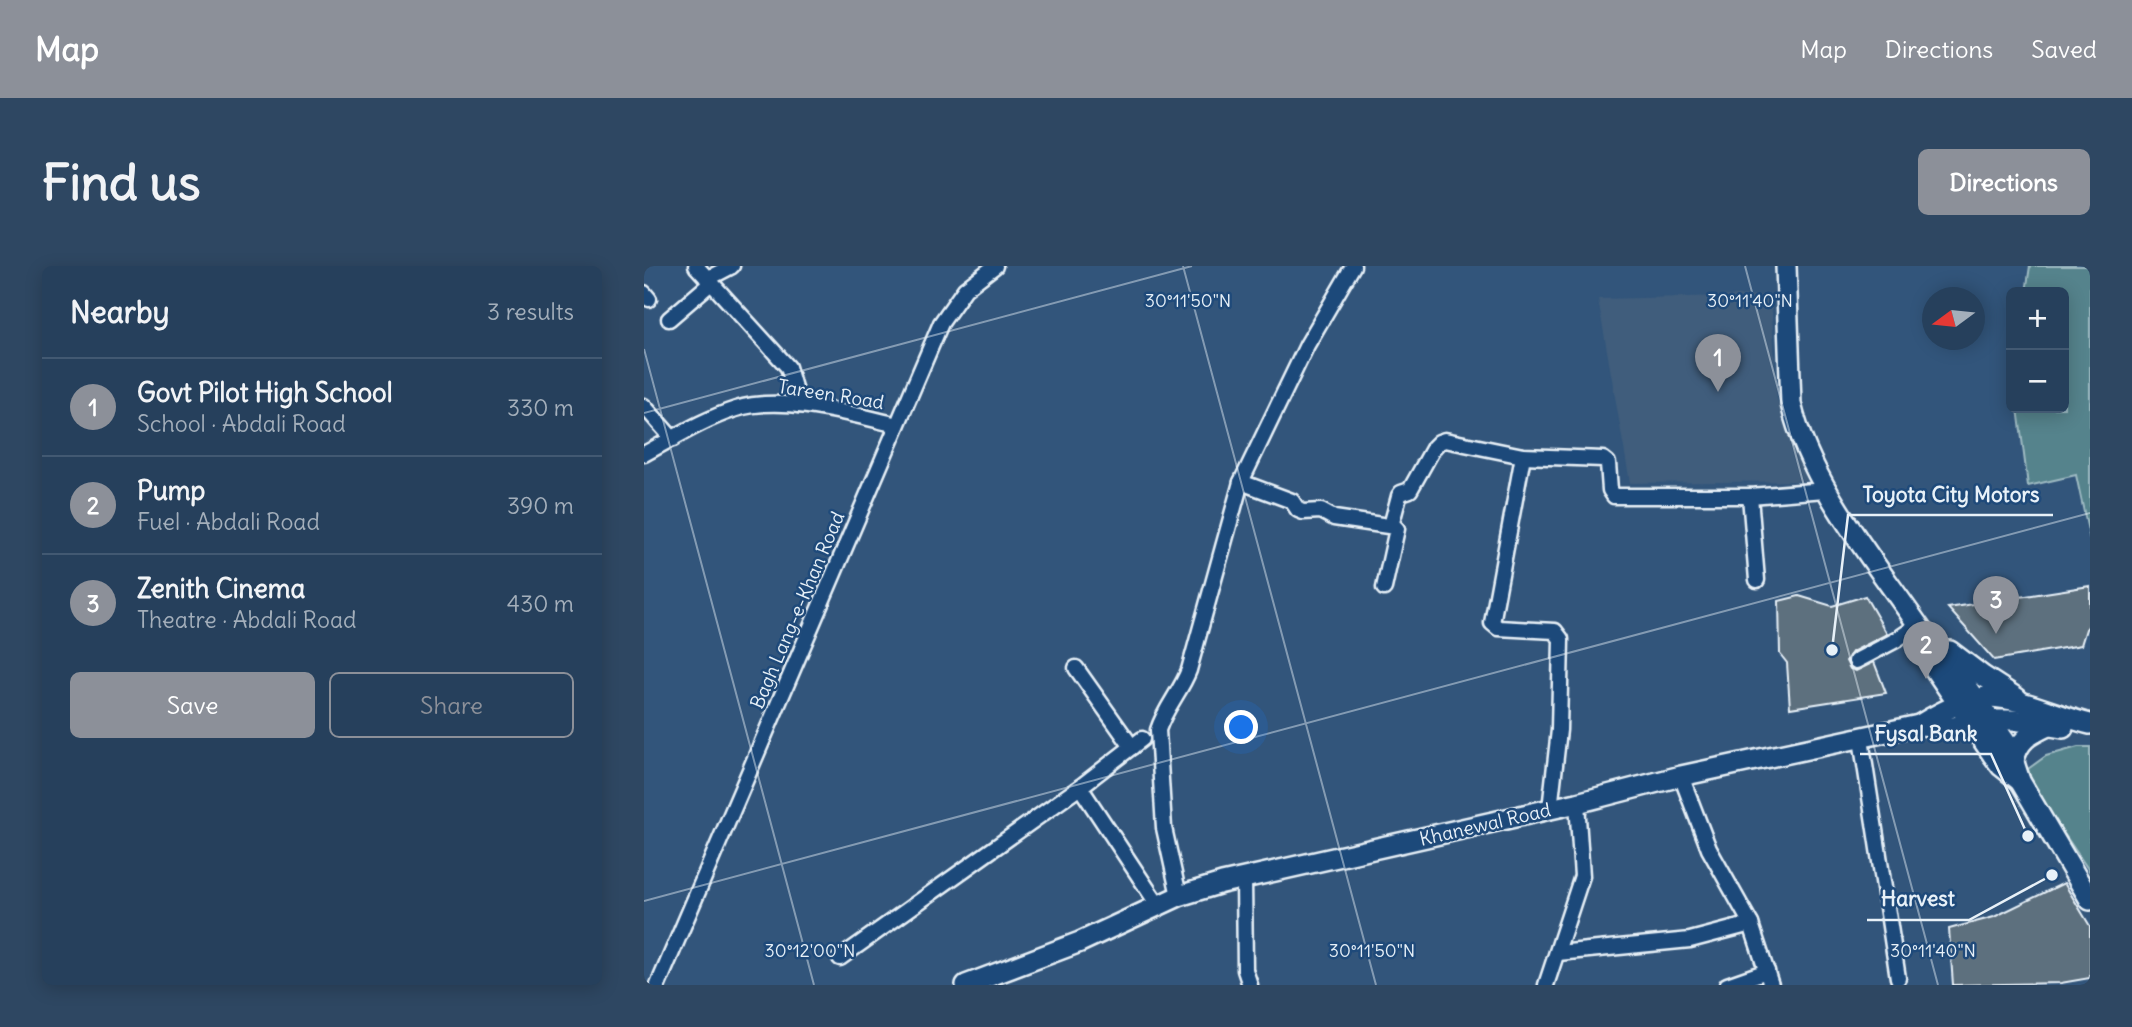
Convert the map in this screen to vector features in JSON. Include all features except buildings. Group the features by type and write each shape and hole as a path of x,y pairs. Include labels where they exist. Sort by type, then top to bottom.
{"main road":[{"path":"1786,266 1791,404 1796,425 1825,490 1922,631 1942,650 1968,703 1981,722 2001,766 2020,781"},
{"path":"1922,631 2025,704"},
{"path":"1968,703 1989,697 2025,704 2087,728"},
{"name":"Khanewal Road","path":"1919,725 1944,710 1968,703"},
{"name":"Khanewal Road","path":"966,985 1080,942 1178,897 1244,878 1550,810 1681,776 1919,725 1952,727 2014,720 2087,728"},
{"path":"1981,722 2009,747 2020,781 2090,900"},
{"path":"2014,761 2016,750 2023,741 2050,725"},
{"path":"1002,985 1044,965 1080,942"},
{"path":"949,985 1025,955 1059,949"},
{"name":"Khanewal Road","path":"987,985 1059,949"}],"street":[{"path":"696,266 788,367 799,405"},
{"path":"669,319 709,281 732,266"},
{"name":"Bagh Lang-e-Khan Road","path":"658,985 941,323 965,289 995,266"},
{"path":"1178,897 1164,828 1158,730 1161,719 1184,684 1189,670 1241,482 1307,345 1353,266"},
{"name":"Tareen Road","path":"644,454 710,419 739,408 769,403 799,405 897,425"},
{"path":"644,406 673,439"},
{"path":"1391,526 1399,496 1410,490 1434,447 1445,440 1523,456 1604,458 1608,463 1610,491 1614,496 1750,496 1825,490"},
{"path":"1523,456 1492,623 1498,628 1555,631 1561,639 1559,730 1550,810"},
{"path":"1241,482 1292,501 1298,510 1303,512 1321,511 1334,518 1397,529 1384,589"},
{"path":"1750,496 1757,580"},
{"path":"1856,661 1896,640 1922,631"},
{"path":"840,958 1080,787 1137,743 1076,668"},
{"path":"1861,739 1898,978"},
{"path":"1681,776 1709,849 1751,924 1769,978 1727,985"},
{"path":"1080,787 1158,905"},
{"path":"1546,985 1582,876 1577,803"},
{"path":"1244,878 1245,970 1250,985"},
{"path":"1558,953 1703,938 1751,924"}],"shaded area":[{"path":"1771,295 1777,399 1807,481 1630,483 1598,299"}],"green space":[{"path":"2030,266 2090,266 2090,540 2076,475 2028,486 2019,413 2069,413 2069,287 2027,287"},
{"path":"2078,747 2090,747 2090,872 2032,786 2028,769 2046,756"}],"place":[{"name":"Govt Pilot High School","path":"1718,392"},
{"name":"Zenith Cinema","path":"1996,634"},
{"name":"Toyota City Motors","path":"1832,650"},
{"name":"Pump","path":"1926,679"},
{"name":"Fysal Bank","path":"2028,836"},
{"name":"Harvest","path":"2052,875"}]}
